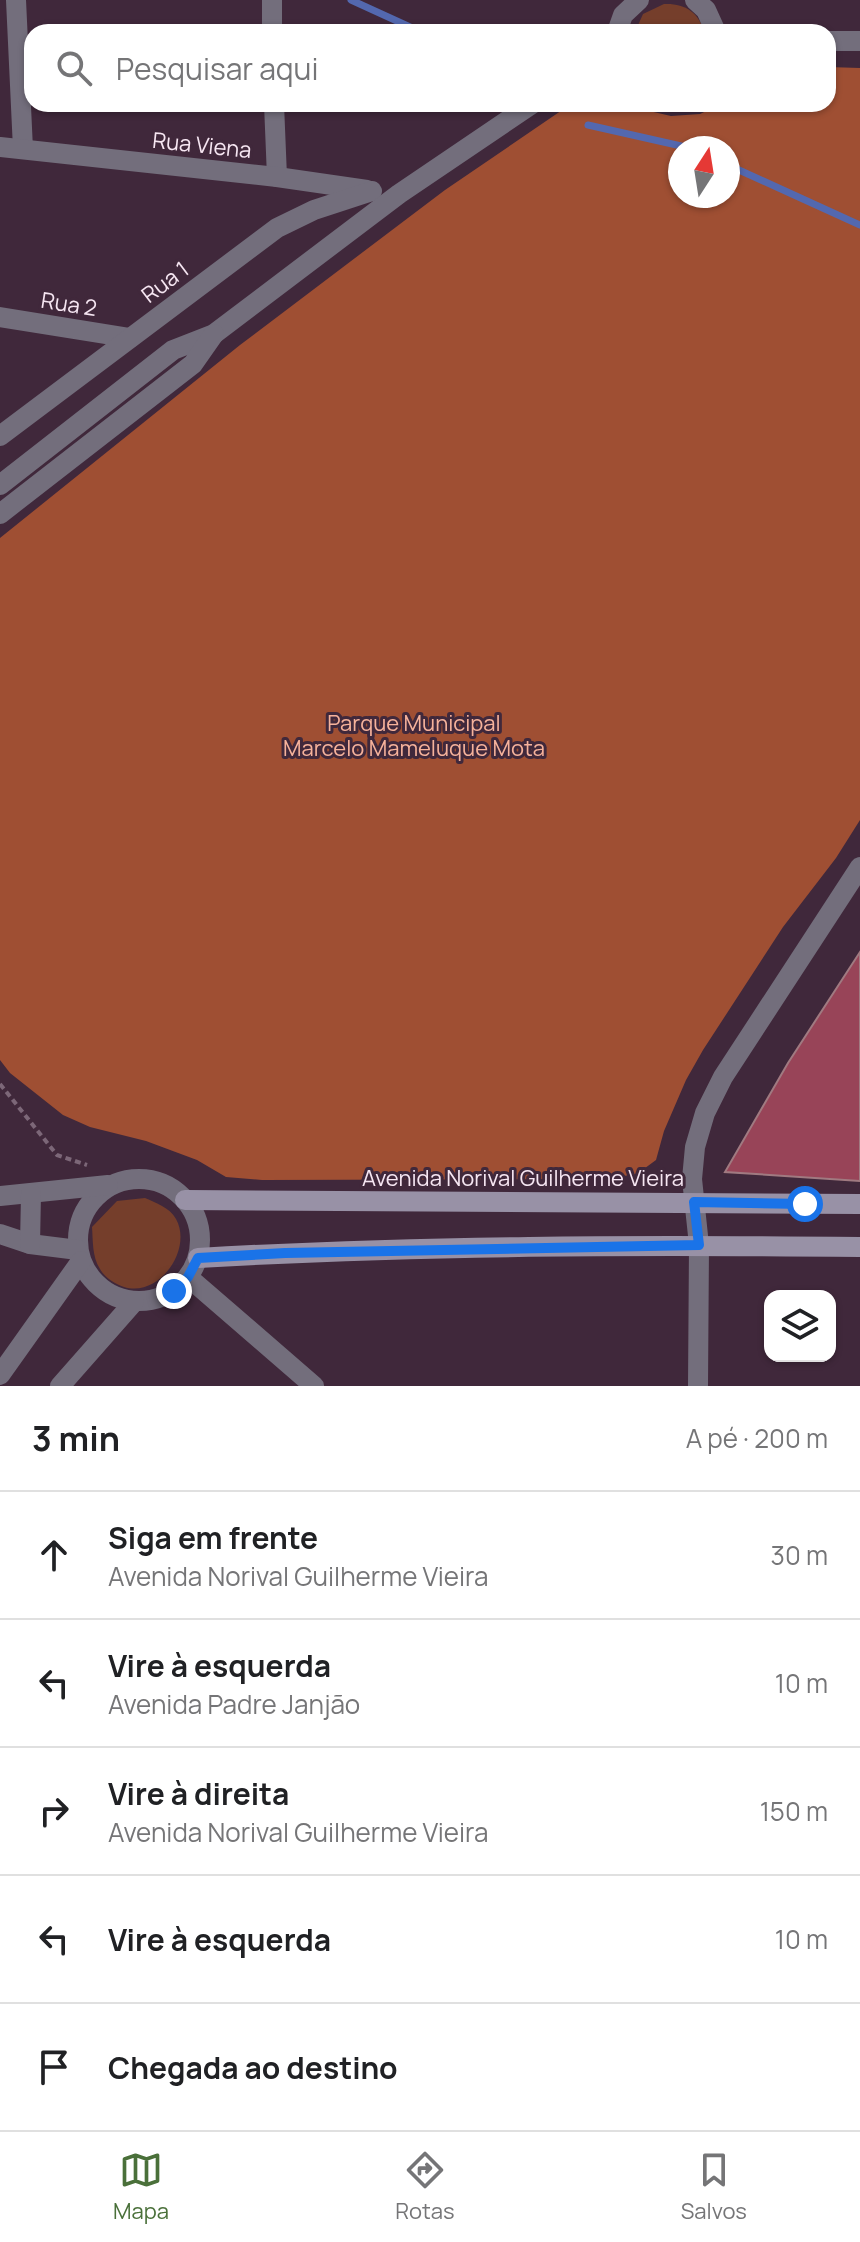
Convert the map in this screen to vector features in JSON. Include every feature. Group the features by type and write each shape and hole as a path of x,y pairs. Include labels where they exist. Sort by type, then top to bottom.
{"street":[{"path":"16,0 23,149"},
{"path":"272,0 272,24"},
{"path":"620,24 623,15 639,0"},
{"path":"695,0 706,10 712,24"},
{"path":"836,41 860,41"},
{"path":"274,112 277,177"},
{"path":"0,485 173,350 214,334 399,194 520,112"},
{"name":"Rua Viena","path":"0,147 277,177 399,194"},
{"name":"Rua 1","path":"0,436 277,228 314,210 372,191"},
{"name":"Rua 2","path":"0,317 130,338"},
{"path":"0,514 193,364 214,334"},
{"path":"698,1386 699,1245 692,1179 695,1147 705,1113 723,1077 860,867"},
{"path":"0,1196 112,1185 131,1179 151,1180 170,1187 185,1200 196,1218 200,1238 193,1267 174,1291 155,1300 134,1302 114,1297 97,1286 80,1256 77,1230 84,1211 96,1196 112,1185"},
{"path":"30,1244 31,1194"},
{"name":"Avenida Norival Guilherme Vieira","path":"185,1200 860,1204"},
{"path":"0,1234 80,1256"},
{"path":"193,1267 285,1253 699,1245 860,1247"},
{"path":"0,1375 80,1256"},
{"path":"193,1267 314,1386"},
{"path":"60,1386 134,1302"}],"path":[{"path":"0,1084 57,1155 87,1165"}],"shaded area":[{"path":"664,4 678,5 690,10 701,24 639,24 643,14"},
{"path":"145,1198 170,1211 180,1231 180,1244 170,1268 160,1278 137,1288 124,1287 107,1278 97,1264 92,1227 117,1201"}],"green space":[{"name":"Parque Municipal Marcelo Mameluque Mota","path":"836,67 860,68 860,820 836,858 783,927 703,1050 664,1131 656,1160 637,1174 603,1179 262,1180 226,1177 197,1160 146,1141 90,1127 63,1115 10,1073 0,1060 0,538 240,345 445,190 559,112 654,112 671,116 704,112 836,112"}],"building":[{"path":"860,952 860,1181 725,1172 788,1063"}],"waterway":[{"path":"351,0 404,24"},
{"path":"588,125 668,143"},
{"path":"740,170 860,225"}],"route":[{"path":"174,1291 188,1277 198,1258 285,1253 699,1245 694,1202 805,1204"}]}
